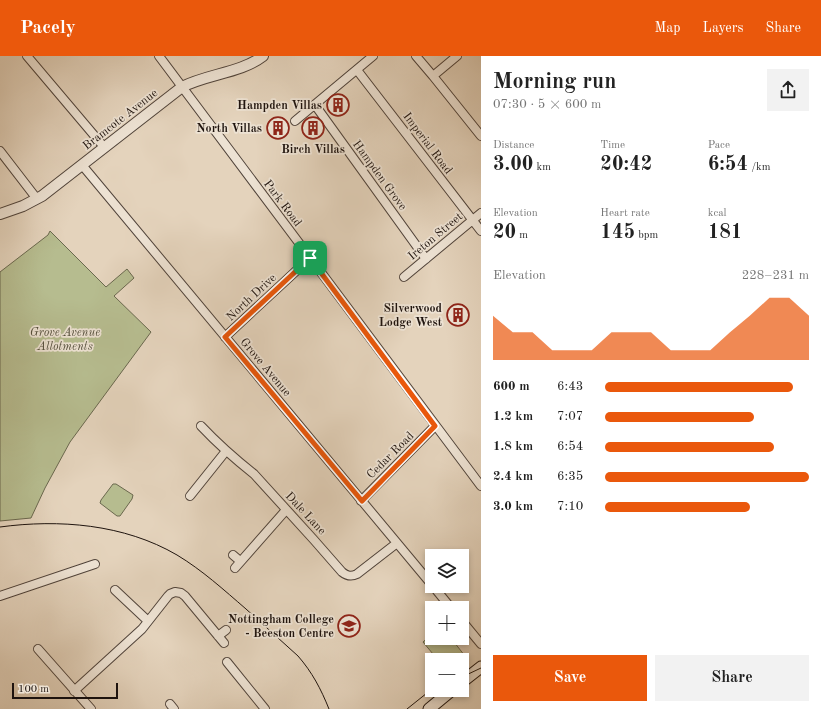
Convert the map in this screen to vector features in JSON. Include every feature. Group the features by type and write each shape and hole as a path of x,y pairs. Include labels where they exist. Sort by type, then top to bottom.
{"main road":[{"path":"469,671 481,666"},
{"path":"469,676 481,666"},
{"path":"429,709 441,697"}],"street":[{"path":"27,56 104,147"},
{"name":"Park Road","path":"159,56 481,486"},
{"name":"Bramcote Avenue","path":"0,214 23,206 46,193 182,87 201,79 250,64 263,56"},
{"path":"295,121 373,56"},
{"path":"416,56 481,136"},
{"path":"433,76 457,56"},
{"name":"Imperial Road","path":"357,70 481,231"},
{"name":"Hampden Grove","path":"315,105 426,259"},
{"path":"0,150 37,199"},
{"name":"Grove Avenue","path":"82,165 425,577"},
{"name":"Ireton Street","path":"404,277 481,213"},
{"name":"North Drive","path":"225,337 310,258"},
{"name":"Dale Lane","path":"201,426 244,467 254,474 342,572 347,575 354,576 358,574 397,544"},
{"name":"Cedar Road","path":"362,501 435,426"},
{"path":"190,496 200,477 226,450"},
{"path":"233,555 238,565 286,510"},
{"path":"0,596 95,564"},
{"path":"115,590 148,621"},
{"path":"74,691 142,629 168,596 174,593 179,593 185,596 224,643"},
{"name":"Grove Avenue","path":"439,593 445,601"},
{"path":"469,629 481,644"},
{"path":"218,636 226,630"},
{"path":"38,649 90,709"},
{"path":"227,662 265,709"}],"green space":[{"name":"Grove Avenue Allotments","path":"50,231 106,287 127,269 134,278 114,296 151,332 70,442 45,488 31,518 0,521 0,272 48,235"},
{"path":"113,484 116,484 133,495 132,499 120,516 117,516 100,503"},
{"path":"426,645 456,645 463,653 432,653"}],"tram line":[{"path":"0,527 45,524 91,526 135,536 177,555 195,567 221,588 298,656 316,681 329,709"},
{"path":"469,674 481,668"},
{"path":"407,709 425,695"}],"place":[{"name":"Hampden Villas","path":"338,105"},
{"name":"North Villas","path":"278,128"},
{"name":"Birch Villas","path":"313,128"},
{"name":"Silverwood Lodge West","path":"458,315"},
{"name":"Nottingham College - Beeston Centre","path":"349,626"}],"route":[{"path":"310,258 435,426 362,501 225,337 310,258"}]}
